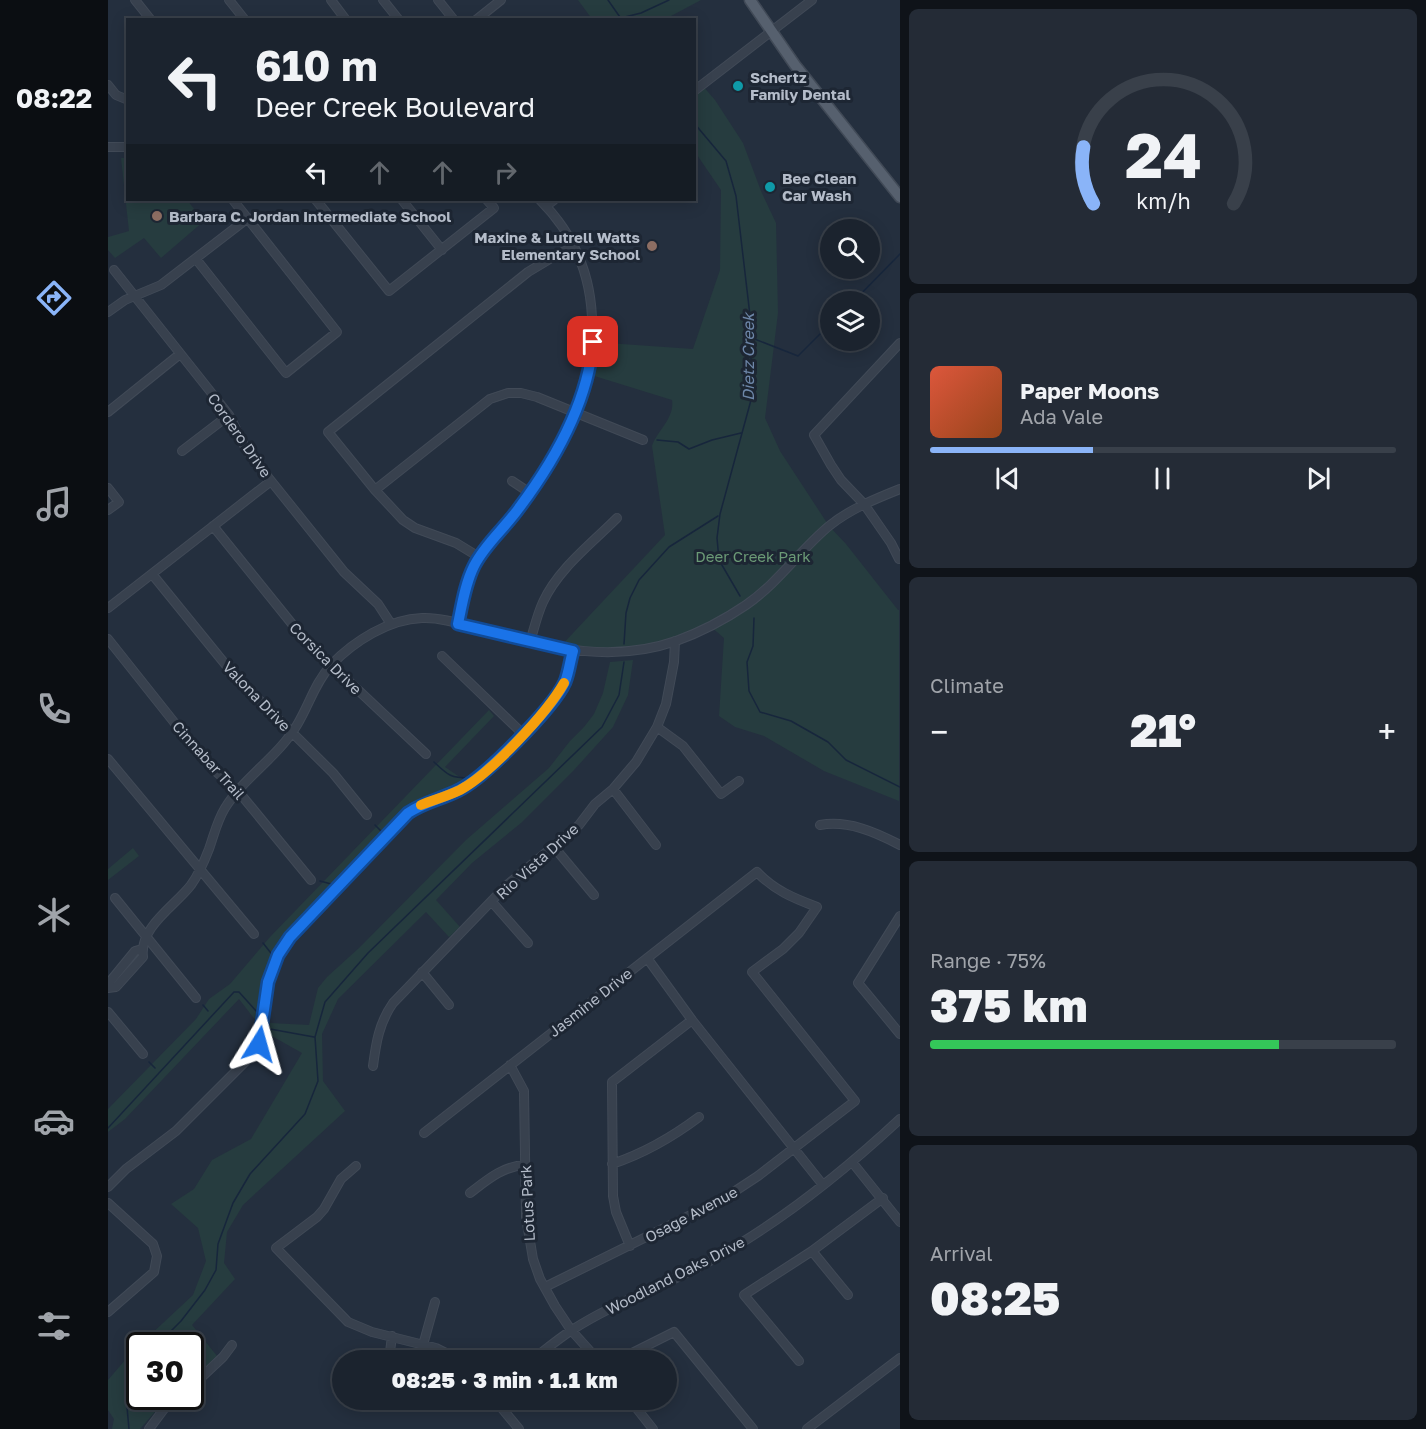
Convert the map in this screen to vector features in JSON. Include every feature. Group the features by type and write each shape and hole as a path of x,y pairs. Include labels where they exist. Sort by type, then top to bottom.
{"main road":[{"path":"750,0 795,65 900,197"}],"street":[{"path":"135,0 149,18"},
{"path":"229,0 242,18"},
{"path":"331,0 344,18"},
{"path":"383,0 397,18"},
{"path":"438,0 452,18"},
{"path":"478,18 501,0"},
{"path":"697,88 812,0"},
{"path":"108,85 116,95 126,99"},
{"path":"108,147 126,147"},
{"path":"196,259 286,373 337,332 234,201"},
{"path":"317,201 389,291 494,208 488,201"},
{"path":"403,201 442,250"},
{"path":"458,624 469,577 479,557 530,493 552,460 575,412 589,371 593,329 587,282 574,247 564,229 543,203"},
{"path":"108,312 134,296 161,285 248,218"},
{"path":"479,557 456,543 409,524 396,514 328,432 528,272 574,247"},
{"name":"Cordero Drive","path":"114,270 229,415 247,451 344,572 378,604 391,624"},
{"path":"576,331 593,329"},
{"path":"899,559 891,543 864,504 841,480 814,435 900,343"},
{"path":"108,412 180,354"},
{"path":"375,490 476,408 497,395 508,393 529,395 643,440"},
{"path":"182,451 229,415"},
{"path":"108,608 271,481"},
{"path":"512,481 530,493"},
{"path":"108,488 119,502 108,510"},
{"path":"108,986 135,951 142,949 158,919 182,896 200,870 218,821 238,790 285,741 292,732 312,691 332,665 352,647 391,624 425,618 573,651 606,654 643,650 675,641 717,623 747,604 829,526 864,504 900,489"},
{"path":"530,642 539,611 549,590 573,561 617,518"},
{"name":"Corsica Drive","path":"213,526 289,622 426,754"},
{"name":"Valona Drive","path":"152,574 234,675 333,773 368,815"},
{"name":"Cinnabar Trail","path":"108,639 201,755 213,769 238,790 311,880"},
{"name":"Rio Vista Drive","path":"374,1066 379,1029 385,1014 393,1003 507,885 554,847 613,789 636,762 657,727 671,685 675,641"},
{"path":"108,1187 126,1169 176,1131 254,1053 260,1038 268,982 278,955 296,931 408,813 470,783 523,734 556,697 564,682 573,651"},
{"path":"442,656 523,734"},
{"path":"657,727 683,746 721,794 739,781"},
{"path":"108,759 254,934"},
{"path":"613,789 656,845"},
{"path":"820,825 847,824 900,845"},
{"path":"554,847 594,895"},
{"name":"Jasmine Drive","path":"424,1133 757,872 784,894 817,907 799,933 783,949 752,972 855,1101"},
{"path":"115,898 196,998"},
{"path":"492,902 528,943"},
{"path":"900,916 858,983 900,1034"},
{"path":"647,958 692,1020 823,1185"},
{"path":"422,972 449,1005"},
{"path":"108,1012 143,1054"},
{"path":"630,1246 616,1212 613,1196 612,1082 692,1020"},
{"name":"Lotus Park","path":"510,1065 524,1091 526,1231 532,1259 545,1287 571,1330 589,1350"},
{"name":"Osage Avenue","path":"545,1287 723,1199 855,1101"},
{"path":"612,1164 657,1146 699,1117"},
{"name":"Woodland Oaks Drive","path":"545,1350 571,1330 719,1256 767,1227 823,1185 900,1119"},
{"path":"852,1161 900,1222"},
{"path":"470,1193 501,1171 516,1165 525,1165"},
{"path":"356,1166 341,1179 317,1217 276,1248 348,1322 359,1328 440,1350"},
{"path":"799,1361 744,1295 812,1251 883,1198"},
{"path":"108,1203 153,1244 157,1256 154,1272 108,1312"},
{"path":"812,1251 848,1295"},
{"path":"423,1345 435,1302"},
{"path":"638,1350 674,1332 753,1429"},
{"path":"390,1350 392,1336"},
{"path":"204,1375 232,1345"},
{"path":"807,1429 900,1358"},
{"path":"149,1429 163,1410"},
{"path":"503,1410 519,1429"},
{"path":"638,1410 653,1429"}],"green space":[{"path":"578,0 701,0 666,18 591,18"},
{"name":"Deer Creek Park","path":"696,78 715,100 743,143 776,223 778,313 765,418 780,451 829,526 899,610 899,801 824,771 764,736 735,727 719,716 724,638 710,626 643,650 559,648 665,535 652,446 671,413 672,400 588,374 593,342 693,349 720,270 721,190 696,153"},
{"path":"121,158 126,158 126,201 188,201 204,221 161,258 144,238 115,258 108,250 108,237 129,231"},
{"path":"633,660 628,695 613,727 521,823 472,863 436,900 460,927 449,937 426,912 338,999 322,1034 323,1081 345,1111 243,1205 227,1232 224,1263 235,1279 192,1325 198,1332 153,1332 193,1295 206,1261 198,1228 171,1204 194,1189 212,1160 251,1139 302,1053 270,1035 270,1023 309,1025 318,988 327,977 359,948 466,840 549,768 584,727 594,714 603,693 610,662"},
{"path":"489,710 494,716 445,767 464,780 408,810 280,946 265,982 256,1021 239,999 125,1119 108,1132 108,1109 196,1019 209,999 230,984 270,937"},
{"path":"133,848 139,856 108,880 108,869"},
{"path":"204,1340 217,1356 204,1366"},
{"path":"126,1359 126,1410 156,1410 140,1429 112,1429 114,1419 108,1410 108,1380"}],"waterway":[{"name":"Dietz Creek","path":"608,0 621,18"},
{"path":"621,18 641,13 669,0"},
{"name":"Dietz Creek","path":"696,125 726,161 736,196 751,324 751,400 720,514 717,538 719,560 740,596"},
{"path":"864,291 900,254"},
{"path":"752,338 798,356 820,334"},
{"path":"657,440 678,442 689,449 712,440 741,433"},
{"path":"624,644 626,613 639,580 669,547 718,516"},
{"name":"Dietz Creek","path":"754,618 753,646 747,662 749,691 760,712 791,721 828,742 846,760 900,787"},
{"path":"170,1332 205,1290 216,1270 218,1244 233,1203 250,1174 305,1114 318,1081 315,1037 325,1002 368,953 602,727 619,695 624,662"},
{"path":"434,762 450,775 469,778"},
{"path":"375,825 384,834"},
{"path":"320,881 335,885"},
{"path":"263,943 274,957"},
{"path":"108,1128 234,992 239,992 258,1013"},
{"path":"203,1005 208,1011"},
{"path":"270,1029 314,1037"},
{"path":"149,1062 155,1068"},
{"path":"126,1384 126,1396"},
{"path":"127,1410 129,1429"}],"slow traffic":[{"path":"421,805 459,790 497,760 556,697 564,683"}],"place":[{"name":"Schertz Family Dental","path":"738,86"},
{"name":"Bee Clean Car Wash","path":"770,187"},
{"name":"Barbara C. Jordan Intermediate School","path":"157,216"},
{"name":"Maxine & Lutrell Watts Elementary School","path":"652,246"}],"route":[{"path":"259,1044 268,982 278,955 290,937 408,813 421,805 459,790 497,760 556,697 564,682 573,651 458,624 474,565 486,547 518,511 541,478 565,434 589,371 593,342"}]}
